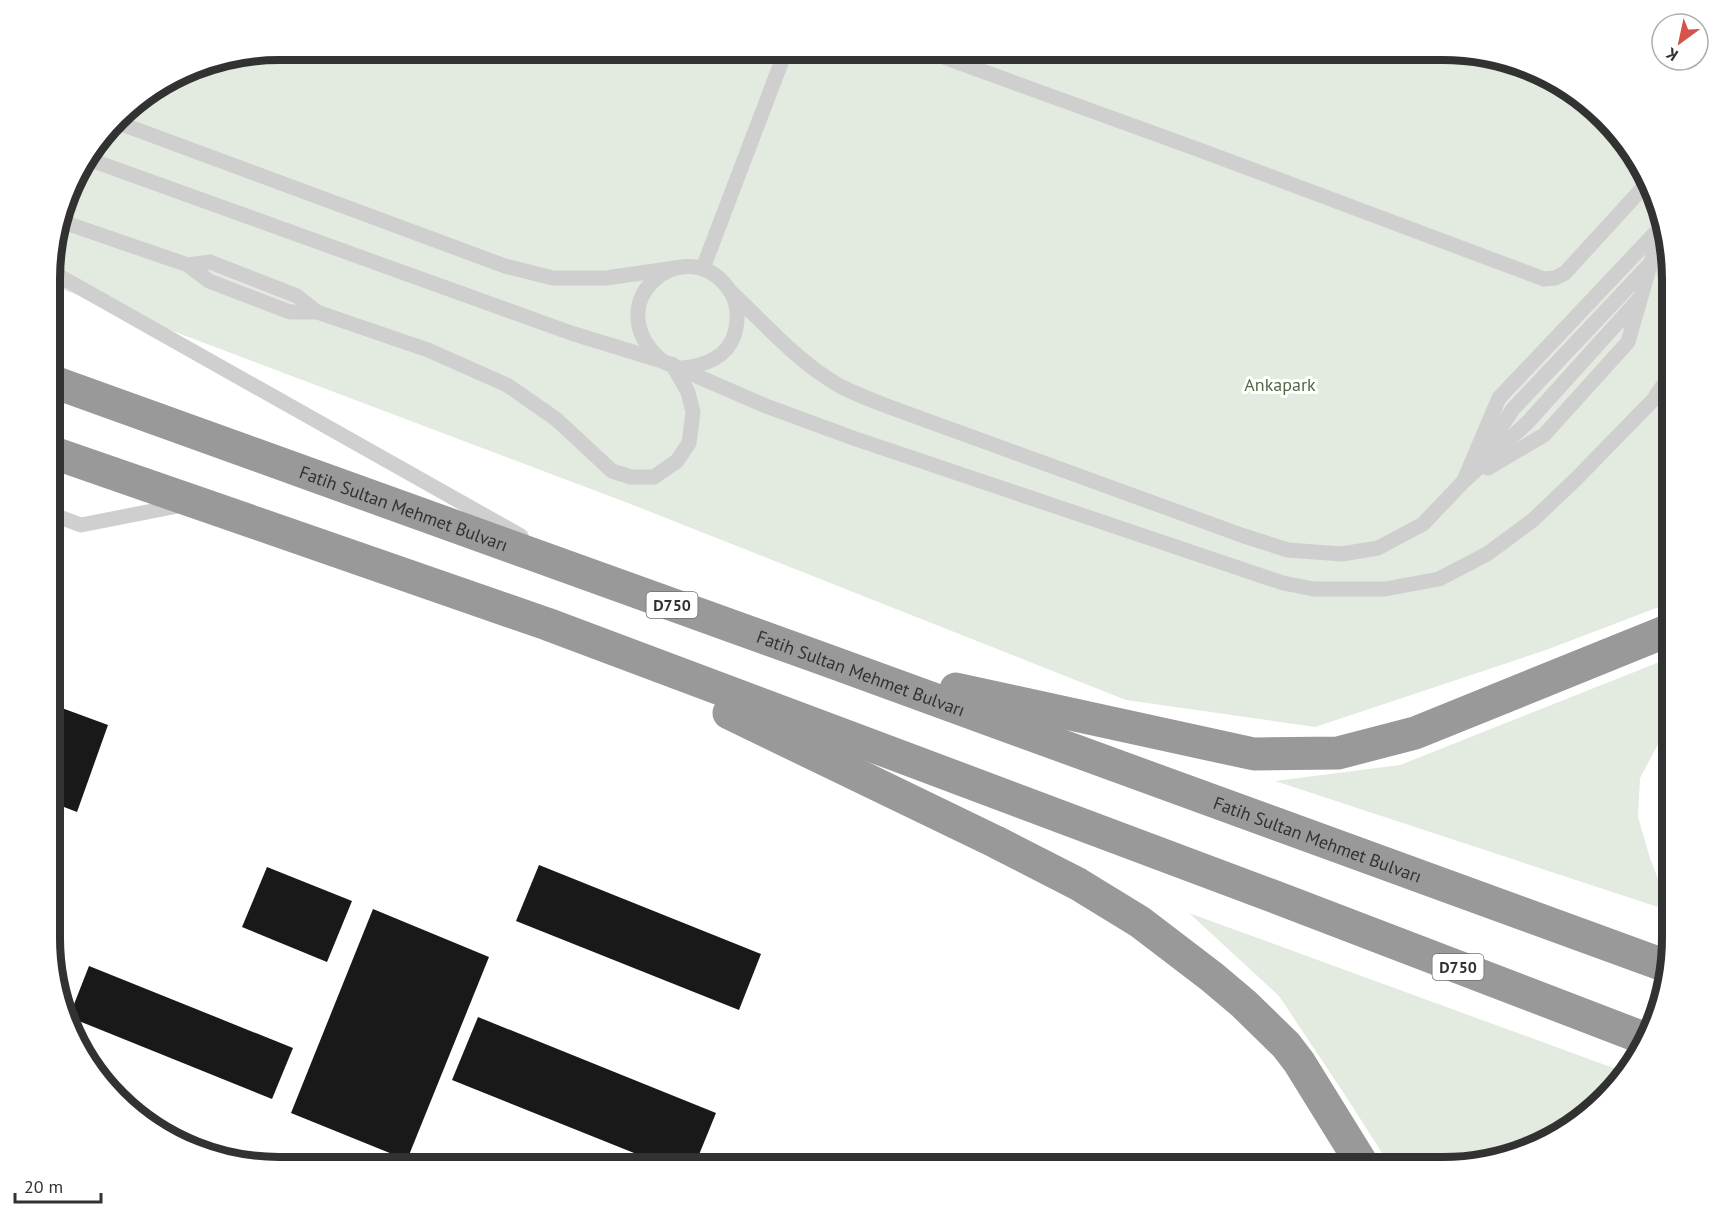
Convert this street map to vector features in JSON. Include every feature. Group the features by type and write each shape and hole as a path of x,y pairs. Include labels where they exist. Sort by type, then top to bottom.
{"highway":[{"name":"Fatih Sultan Mehmet Bulvarı","path":"60,384 1660,964"},
{"name":"D750","path":"60,455 547,624 1270,895 1638,1036"},
{"path":"547,624 996,842 1078,884 1140,922 1212,977 1286,1045 1358,1157"},
{"path":"829,661 1254,754 1338,753 1414,733 1662,634"}],"lane":[{"path":"703,268 782,60"},
{"path":"952,60 1544,279 1555,278 1565,273 1642,189"},
{"path":"123,125 483,258 553,278 606,278 675,268 703,268 722,280 732,293 793,351 841,386 907,413 1244,536 1288,550 1342,555 1378,548 1423,524 1462,483 1528,422 1641,298 1658,237"},
{"path":"95,161 560,329 672,364 766,406 853,438 1283,583 1314,589 1385,589 1439,579 1487,554 1533,520 1576,479 1654,399 1662,387"},
{"path":"67,223 188,265 209,281 290,312 316,312 428,350 507,385 556,419 612,471 631,477 654,477 677,461 689,443 693,412 688,392 672,364"},
{"path":"1462,483 1499,398 1657,231"},
{"path":"1462,483 1513,409 1650,263"},
{"path":"675,268 660,275 648,286 640,301 638,317 640,334 649,349 672,364 693,367 709,362 722,354 732,340 737,325 737,309 732,293"},
{"path":"60,277 592,576"},
{"path":"60,517 81,525 197,502"}],"green space":[{"name":"Ankapark","path":"265,60 1457,60 1499,67 1527,77 1552,89 1587,114 1608,135 1633,170 1655,223 1662,265 1662,606 1546,650 1315,727 1126,700 628,503 60,288 60,265 67,223 89,170 124,124 170,89 223,67"},
{"path":"1662,661 1662,737 1640,778 1638,817 1662,890 1662,908 1275,781 1400,765"},
{"path":"1189,913 1618,1070 1598,1093 1576,1112 1552,1128 1527,1140 1499,1150 1457,1157 1385,1157 1279,996"}],"building":[{"path":"60,707 108,725 77,812 60,805"},
{"path":"539,865 761,954 739,1010 516,921"},
{"path":"267,867 352,901 327,962 242,927"},
{"path":"373,909 489,957 408,1157 400,1157 291,1113"},
{"path":"89,966 293,1048 272,1099 76,1020 72,1009"},
{"path":"478,1017 716,1113 698,1157 644,1157 452,1080"}]}
